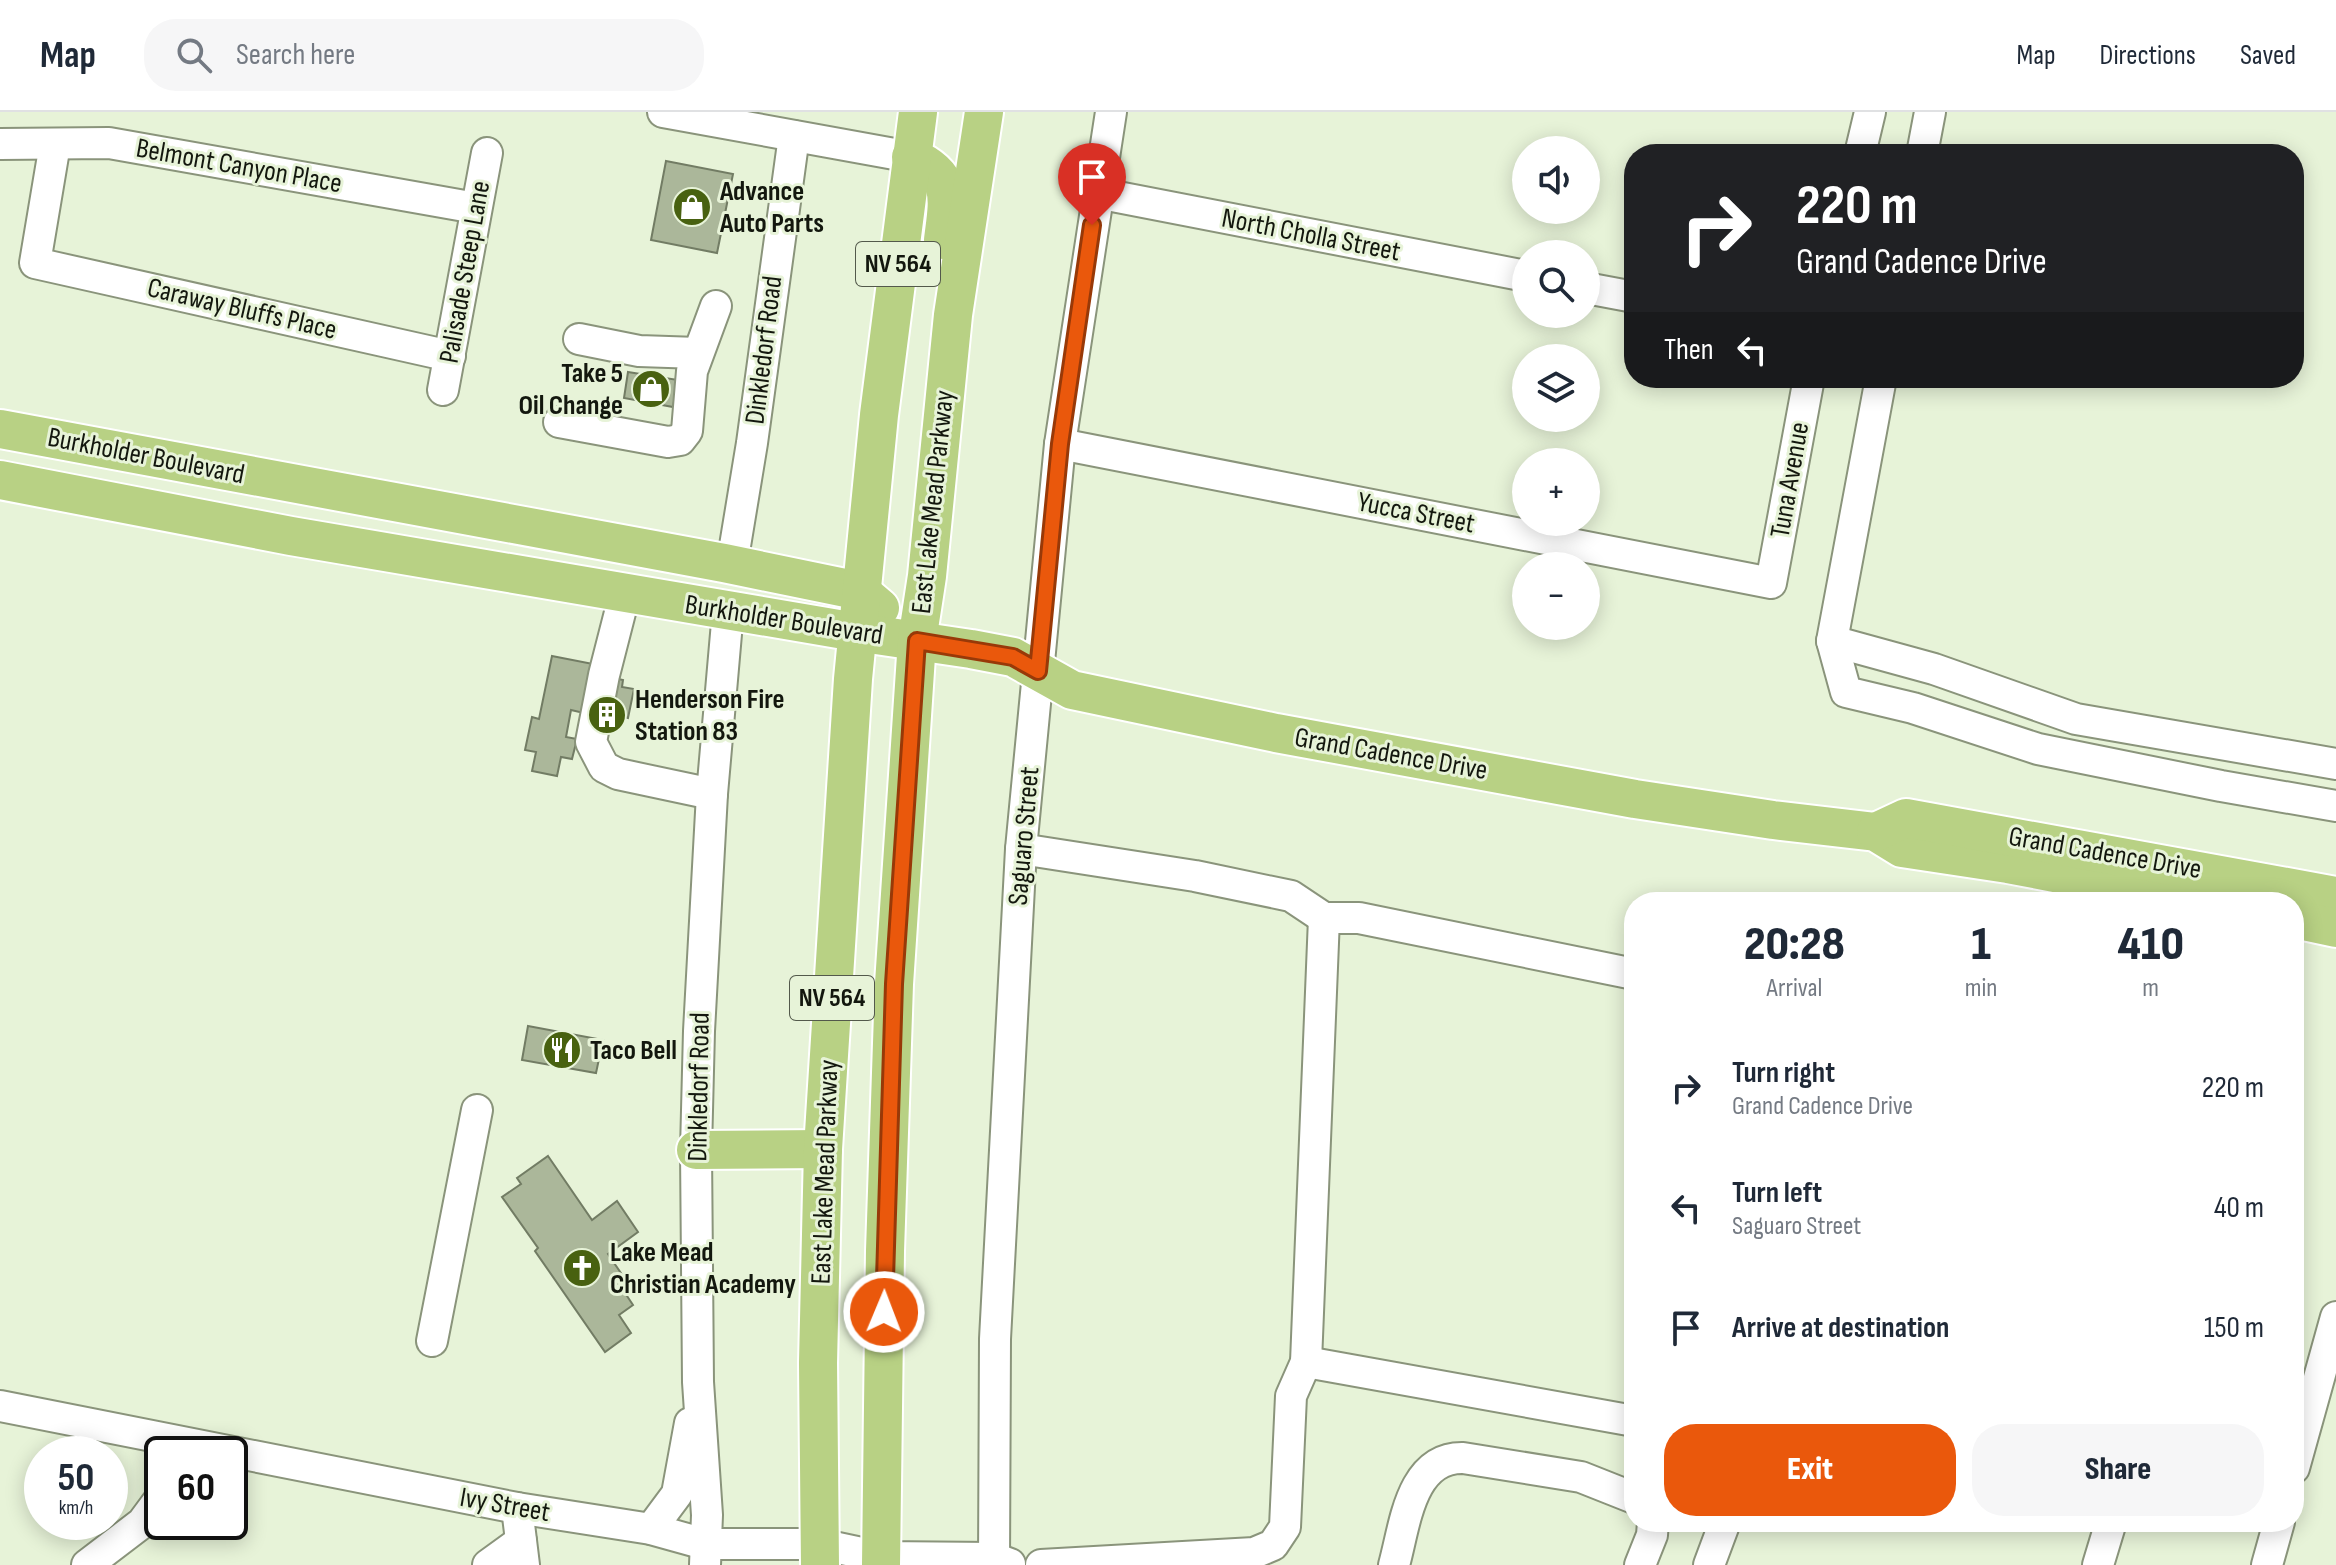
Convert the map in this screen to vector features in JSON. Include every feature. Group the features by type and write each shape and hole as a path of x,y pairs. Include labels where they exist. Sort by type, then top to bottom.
{"main road":[{"name":"East Lake Mead Parkway","path":"819,1555 818,1363 823,1149 856,632 918,112"},
{"name":"East Lake Mead Parkway","path":"880,1561 885,1251 894,984 917,641 927,576 953,315 984,112"},
{"path":"911,157 940,174 947,196 939,279 953,315"},
{"name":"Burkholder Boulevard","path":"0,429 732,564 860,591 917,641"},
{"name":"Burkholder Boulevard","path":"0,480 291,536 917,641"},
{"path":"291,536 303,485"},
{"path":"462,566 469,516"},
{"name":"Grand Cadence Drive","path":"917,641 1013,657 1072,690 1291,736 1635,799 1876,832 1902,848 2008,864 2153,892"},
{"name":"Grand Cadence Drive","path":"1876,832 1906,818 2336,896"},
{"path":"2304,921 2336,928"},
{"path":"696,1150 823,1149"}],"street":[{"path":"663,112 719,117 794,136 911,157"},
{"name":"Saguaro Street","path":"1001,1563 995,1339 1021,849 1060,444 1111,112"},
{"path":"1862,144 1870,112"},
{"path":"1924,144 1930,112"},
{"name":"Dinkledorf Road","path":"732,564 752,443 794,136"},
{"name":"Belmont Canyon Place","path":"0,144 109,143 476,208"},
{"name":"Caraway Bluffs Place","path":"55,144 35,263 450,356"},
{"name":"Palisade Steep Lane","path":"443,390 487,153"},
{"name":"North Cholla Street","path":"1097,193 1512,273"},
{"path":"1600,291 1624,295"},
{"path":"559,422 668,442 680,440 687,431 692,371 716,306"},
{"path":"579,339 639,351 698,353"},
{"name":"Tuna Avenue","path":"1771,583 1807,388"},
{"path":"1879,388 1832,641 1846,692 1913,708 2038,749 2336,806"},
{"name":"Yucca Street","path":"1060,444 1771,583"},
{"path":"625,593 591,742 604,767 618,774 712,794"},
{"name":"Dinkledorf Road","path":"705,1554 707,1515 698,1382 696,1150 712,794 728,611"},
{"path":"1832,641 1934,669 2076,719 2336,764"},
{"path":"1021,849 1195,876 1291,896 1324,918 1359,918 1624,972"},
{"path":"1041,1565 1254,1553 1273,1545 1285,1527 1291,1396 1306,1362 1324,918"},
{"path":"432,1341 477,1110"},
{"path":"2304,1439 2330,1362 2336,1317"},
{"path":"1306,1362 1624,1419"},
{"path":"651,1529 677,1494 698,1382"},
{"name":"Ivy Street","path":"0,1406 144,1440"},
{"path":"1394,1565 1418,1483 1434,1465 1443,1460 1463,1458 1581,1477 1624,1494"},
{"name":"Ivy Street","path":"248,1460 651,1529 705,1554 819,1555 880,1561 1001,1563"},
{"path":"488,1565 522,1553 517,1508"},
{"path":"87,1565 144,1520"},
{"path":"1640,1565 1652,1532"},
{"path":"1709,1565 1721,1532"},
{"path":"2098,1565 2108,1532"},
{"path":"2267,1565 2276,1532"}],"building":[{"name":"Advance Auto Parts","path":"666,161 733,174 717,253 651,240"},
{"path":"628,372 678,380 673,407 624,398"},
{"name":"Henderson Fire Station 83","path":"552,656 593,664 591,673 623,680 622,687 634,689 628,718 619,716 618,724 584,717 584,713 571,710 566,737 577,739 572,759 561,757 557,776 532,771 536,752 525,750 532,717 539,719"},
{"name":"Taco Bell","path":"528,1026 603,1040 596,1073 522,1060"},
{"name":"Lake Mead Christian Academy","path":"548,1156 592,1220 617,1201 638,1232 608,1254 627,1282 621,1287 633,1305 619,1315 631,1333 605,1352 535,1251 538,1248 502,1197 521,1184 517,1178"}],"place":[{"name":"Advance Auto Parts","path":"692,207"},
{"name":"Take 5 Oil Change","path":"651,389"},
{"name":"Henderson Fire Station 83","path":"607,715"},
{"name":"Taco Bell","path":"562,1050"},
{"name":"Lake Mead Christian Academy","path":"582,1268"}],"route":[{"path":"884,1312 894,984 917,641 1013,657 1038,671 1060,444 1092,225"}]}
